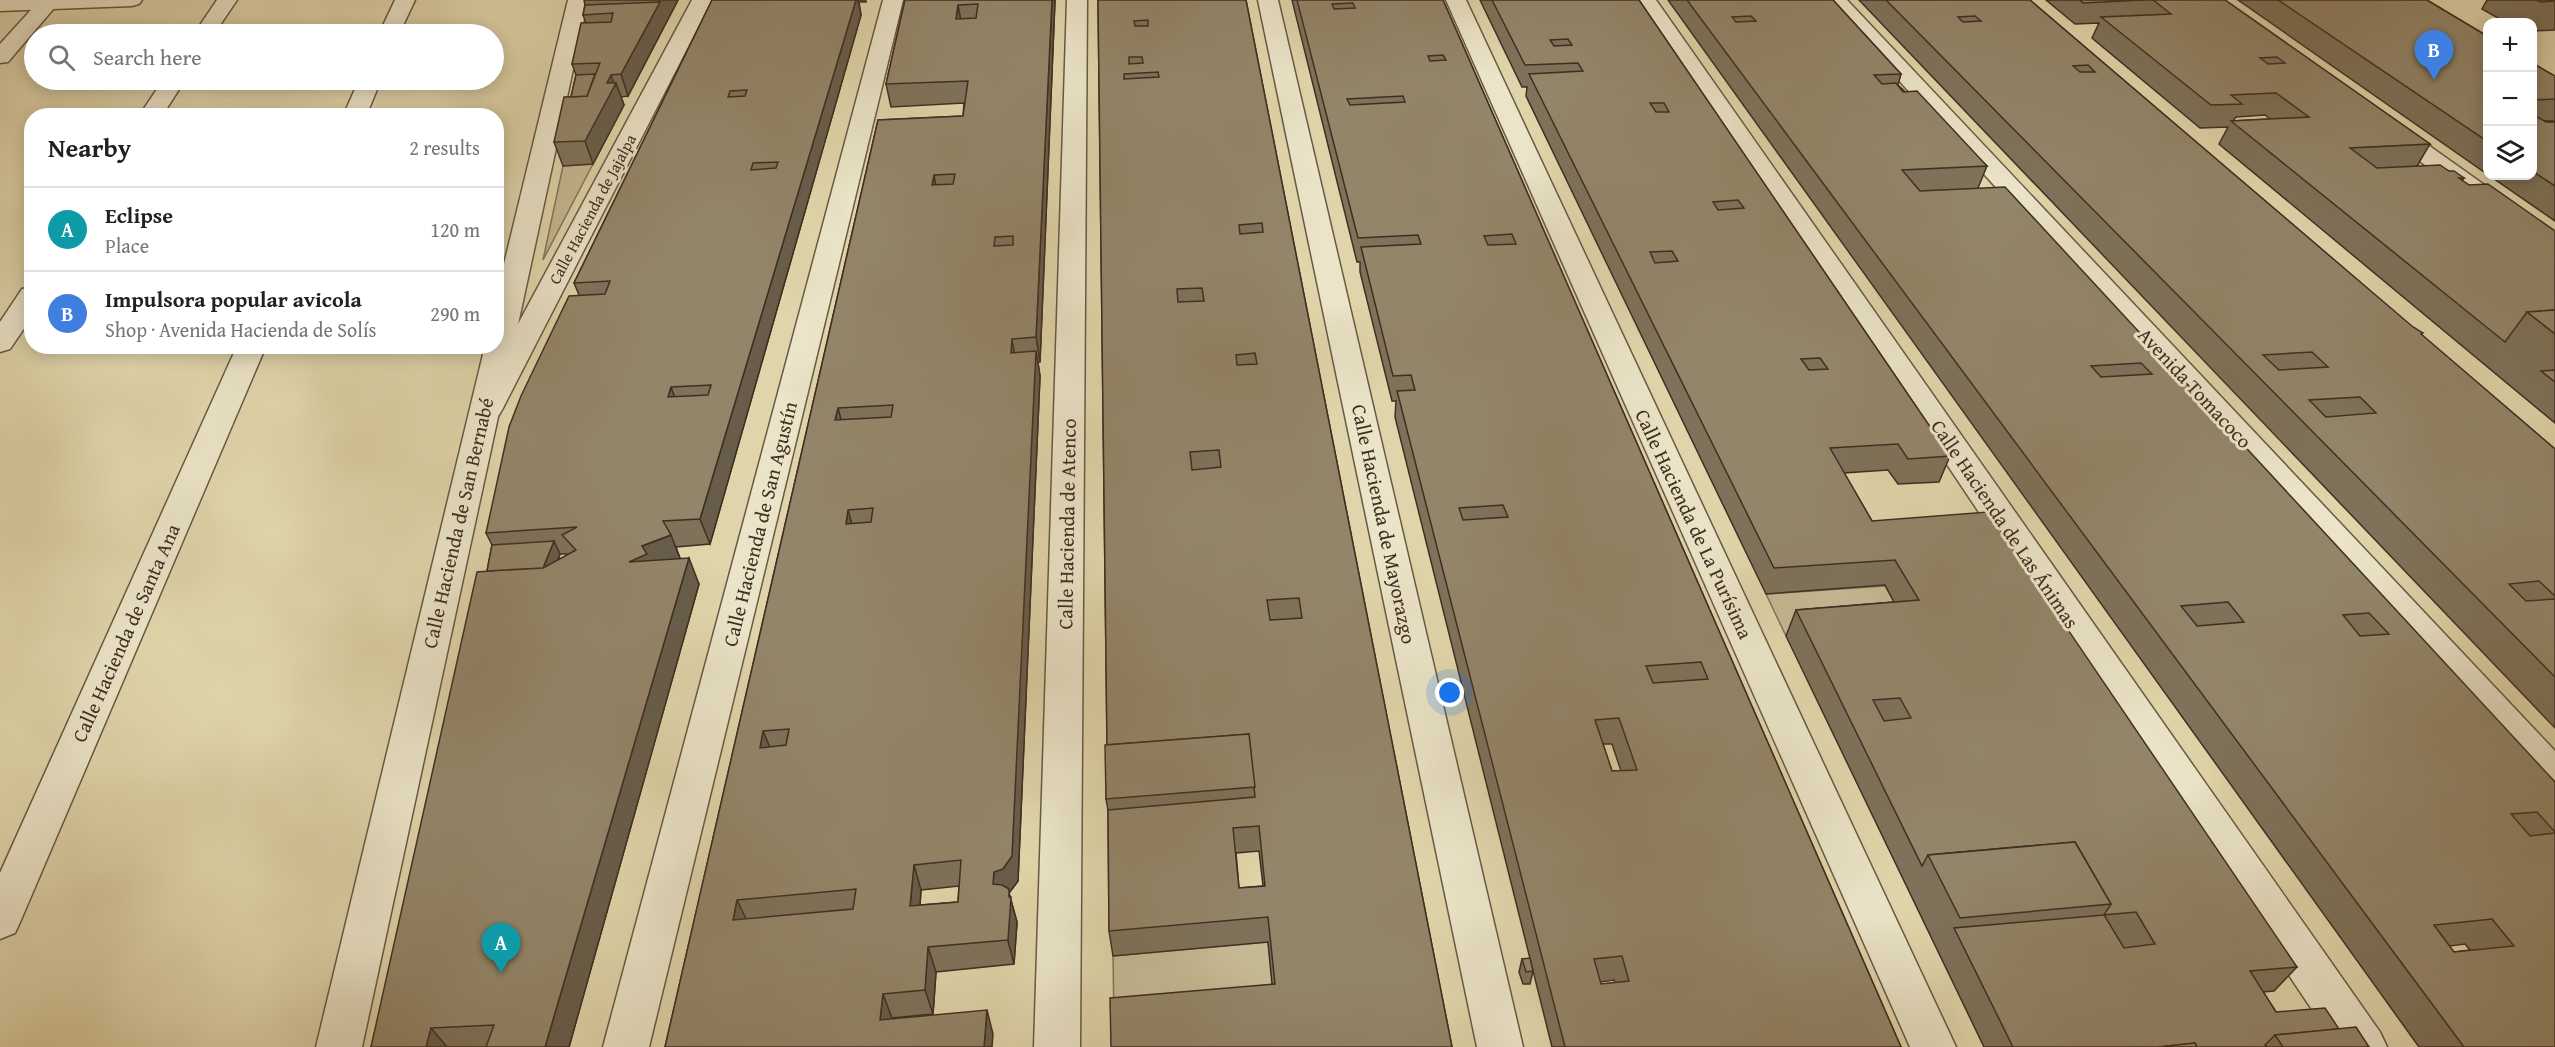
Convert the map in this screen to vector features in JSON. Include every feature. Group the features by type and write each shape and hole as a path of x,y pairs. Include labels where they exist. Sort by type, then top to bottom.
{"street":[{"path":"0,5 132,0"},
{"path":"210,24 226,0"},
{"path":"394,24 405,0"},
{"name":"Calle Hacienda de San Bernabé","path":"504,326 578,0"},
{"name":"Calle Hacienda de Jajalpa","path":"483,418 702,0"},
{"name":"Calle Hacienda de San Agustín","path":"626,1047 893,0"},
{"name":"Calle Hacienda de Atenco","path":"1057,1047 1077,0"},
{"name":"Calle Hacienda de Mayorazgo","path":"1268,0 1500,1047"},
{"name":"Calle Hacienda de La Purísima","path":"1456,0 1933,1047"},
{"name":"Calle Hacienda de Las Ánimas","path":"1646,0 2364,1047"},
{"name":"Avenida Tomacoco","path":"1836,0 2555,777"},
{"path":"29,24 49,2"},
{"path":"0,57 24,30"},
{"path":"155,108 167,90"},
{"path":"358,108 366,90"},
{"path":"2372,117 2555,247"},
{"path":"0,343 24,308"},
{"name":"Calle Hacienda de Santa Ana","path":"0,920 248,354"},
{"name":"Calle Hacienda de San Bernabé","path":"339,1047 498,354"}],"shaded area":[{"path":"593,164 543,260 563,166"},
{"path":"1885,586 1908,627 1786,636 1766,594"},
{"path":"1268,942 1275,1008 1114,1022 1113,956"}],"building":[{"path":"712,0 856,0 700,519 663,521 671,535 642,546 647,554 629,562 689,558 545,1047 486,1047 494,1025 431,1028 426,1047 371,1047 477,572 545,567 576,550 562,535 577,527 486,533 509,427 521,396 569,296 605,294 610,281 574,283","holes":["747,90 745,96 728,97 730,91","778,162 776,168 751,170 753,163","711,385 708,395 668,397 671,387"]},
{"path":"905,0 1052,0 1036,337 1012,339 1011,353 1036,351 1012,856 1003,869 994,872 993,884 1009,889 1009,897 1011,897 1008,940 928,947 925,990 883,994 880,1020 987,1010 984,1047 665,1047 878,120 963,116 968,81 886,84","holes":["978,4 976,18 956,19 958,5","955,174 953,184 932,185 934,175","1013,236 1013,245 994,246 995,237","893,405 891,417 835,420 838,408","873,508 871,522 846,524 848,510","789,729 786,745 760,748 763,731","961,860 958,902 910,906 914,865","856,889 853,909 733,920 737,900"]},
{"path":"1098,0 1246,0 1452,1047 1111,1047 1110,998 1275,984 1268,917 1109,931 1108,810 1255,797 1249,734 1107,745","holes":["1148,20 1148,26 1135,26 1134,21","1129,57 1142,57 1143,63 1129,64","1158,72 1159,77 1124,79 1124,74","1262,223 1263,232 1240,234 1239,225","1202,288 1204,301 1178,302 1177,289","1255,353 1257,364 1237,365 1236,355","1219,450 1221,467 1192,470 1190,452","1299,598 1302,618 1270,620 1267,600","1259,826 1265,886 1239,888 1233,828"]},
{"path":"1297,0 1443,0 1901,1047 1565,1047 1397,391 1415,390 1411,375 1393,376 1361,247 1421,244 1418,235 1358,238","holes":["1353,3 1355,8 1334,9 1332,4","1443,55 1446,60 1430,61 1428,56","1403,96 1405,102 1350,105 1347,99","1512,234 1516,244 1488,245 1484,236","1503,505 1508,517 1463,520 1459,508","1701,662 1708,679 1653,683 1646,666","1619,718 1637,770 1612,771 1595,720","1622,956 1629,981 1601,984 1594,959"]},
{"path":"1492,0 1639,0 1950,456 1908,459 1898,444 1830,448 1872,521 1988,512 2297,967 2250,971 2276,1012 2325,1008 2339,1029 2275,1035 2265,1045 2267,1047 2197,1047 2195,1043 2159,1047 2013,1047 1954,928 2104,915 2111,904 2075,842 1928,855 1922,866 1796,610 1919,600 1895,560 1774,568 1529,74 1583,71 1578,63 1525,65","holes":["1568,39 1572,45 1554,46 1550,40","1650,103 1664,103 1669,112 1656,112","1738,200 1744,208 1718,210 1713,202","1672,251 1678,261 1655,263 1650,252","1820,358 1828,369 1809,370 1801,359","1900,698 1911,718 1884,721 1873,700","2136,912 2155,944 2124,948 2104,915"]},
{"path":"1687,0 1833,0 1901,74 1874,75 1882,84 1896,83 1903,92 1917,91 1987,166 1902,170 1920,191 2005,187 2555,782 2555,832 2537,812 2511,814 2530,836 2555,833 2555,1047 2464,1047","holes":["1751,16 1756,21 1736,22 1732,17","2141,363 2152,374 2101,377 2091,366","2228,602 2244,622 2197,626 2181,606","2369,613 2389,634 2360,636 2343,615","2492,919 2514,946 2454,952 2434,925"]},
{"path":"1886,0 2030,0 2413,327 2423,333 2421,334 2555,449 2555,596 2539,581 2509,584 2526,601 2555,599 2555,677","holes":["1975,16 1981,21 1963,22 1958,17","2088,65 2095,72 2080,72 2073,66","2312,352 2328,367 2279,370 2263,355","2360,397 2376,413 2326,417 2309,400"]},
{"path":"2080,0 2144,0 2083,3"},
{"path":"2153,0 2225,0 2430,144 2350,148 2377,168 2440,165 2449,171 2454,171 2469,185 2488,184 2555,231 2555,310 2527,312 2505,342 2231,121 2309,117 2276,93 2231,95 2242,104 2211,105 2101,17 2171,14","holes":["2277,57 2285,63 2268,64 2260,58"]},
{"path":"2278,0 2427,0 2483,34 2483,138"},
{"path":"2537,0 2555,0 2555,1 2540,2"},
{"path":"660,2 621,74 611,75 607,83 616,83 585,141 554,142 564,97 587,96 600,63 572,64 581,23 611,22 613,13 583,15 585,5"},
{"path":"2537,66 2555,76 2555,99 2537,100"},
{"path":"595,74 587,96 571,97 576,75"},
{"path":"2537,117 2546,122 2555,122 2555,186 2537,174"},
{"path":"2555,310 2555,334 2527,312"},
{"path":"2555,370 2555,382 2541,371"},
{"path":"554,541 543,568 487,571 492,545"},
{"path":"1249,734 1255,787 1106,799 1105,745"},
{"path":"2075,842 2111,904 1960,918 1928,855"},
{"path":"1530,958 1533,971 1526,972 1522,959"},
{"path":"2356,1027 2369,1047 2283,1047 2275,1035"},
{"path":"2195,1043 2197,1047 2159,1047"}],"place":[{"name":"Impulsora popular avicola","path":"2434,80"},
{"name":"Eclipse","path":"501,973"}]}
